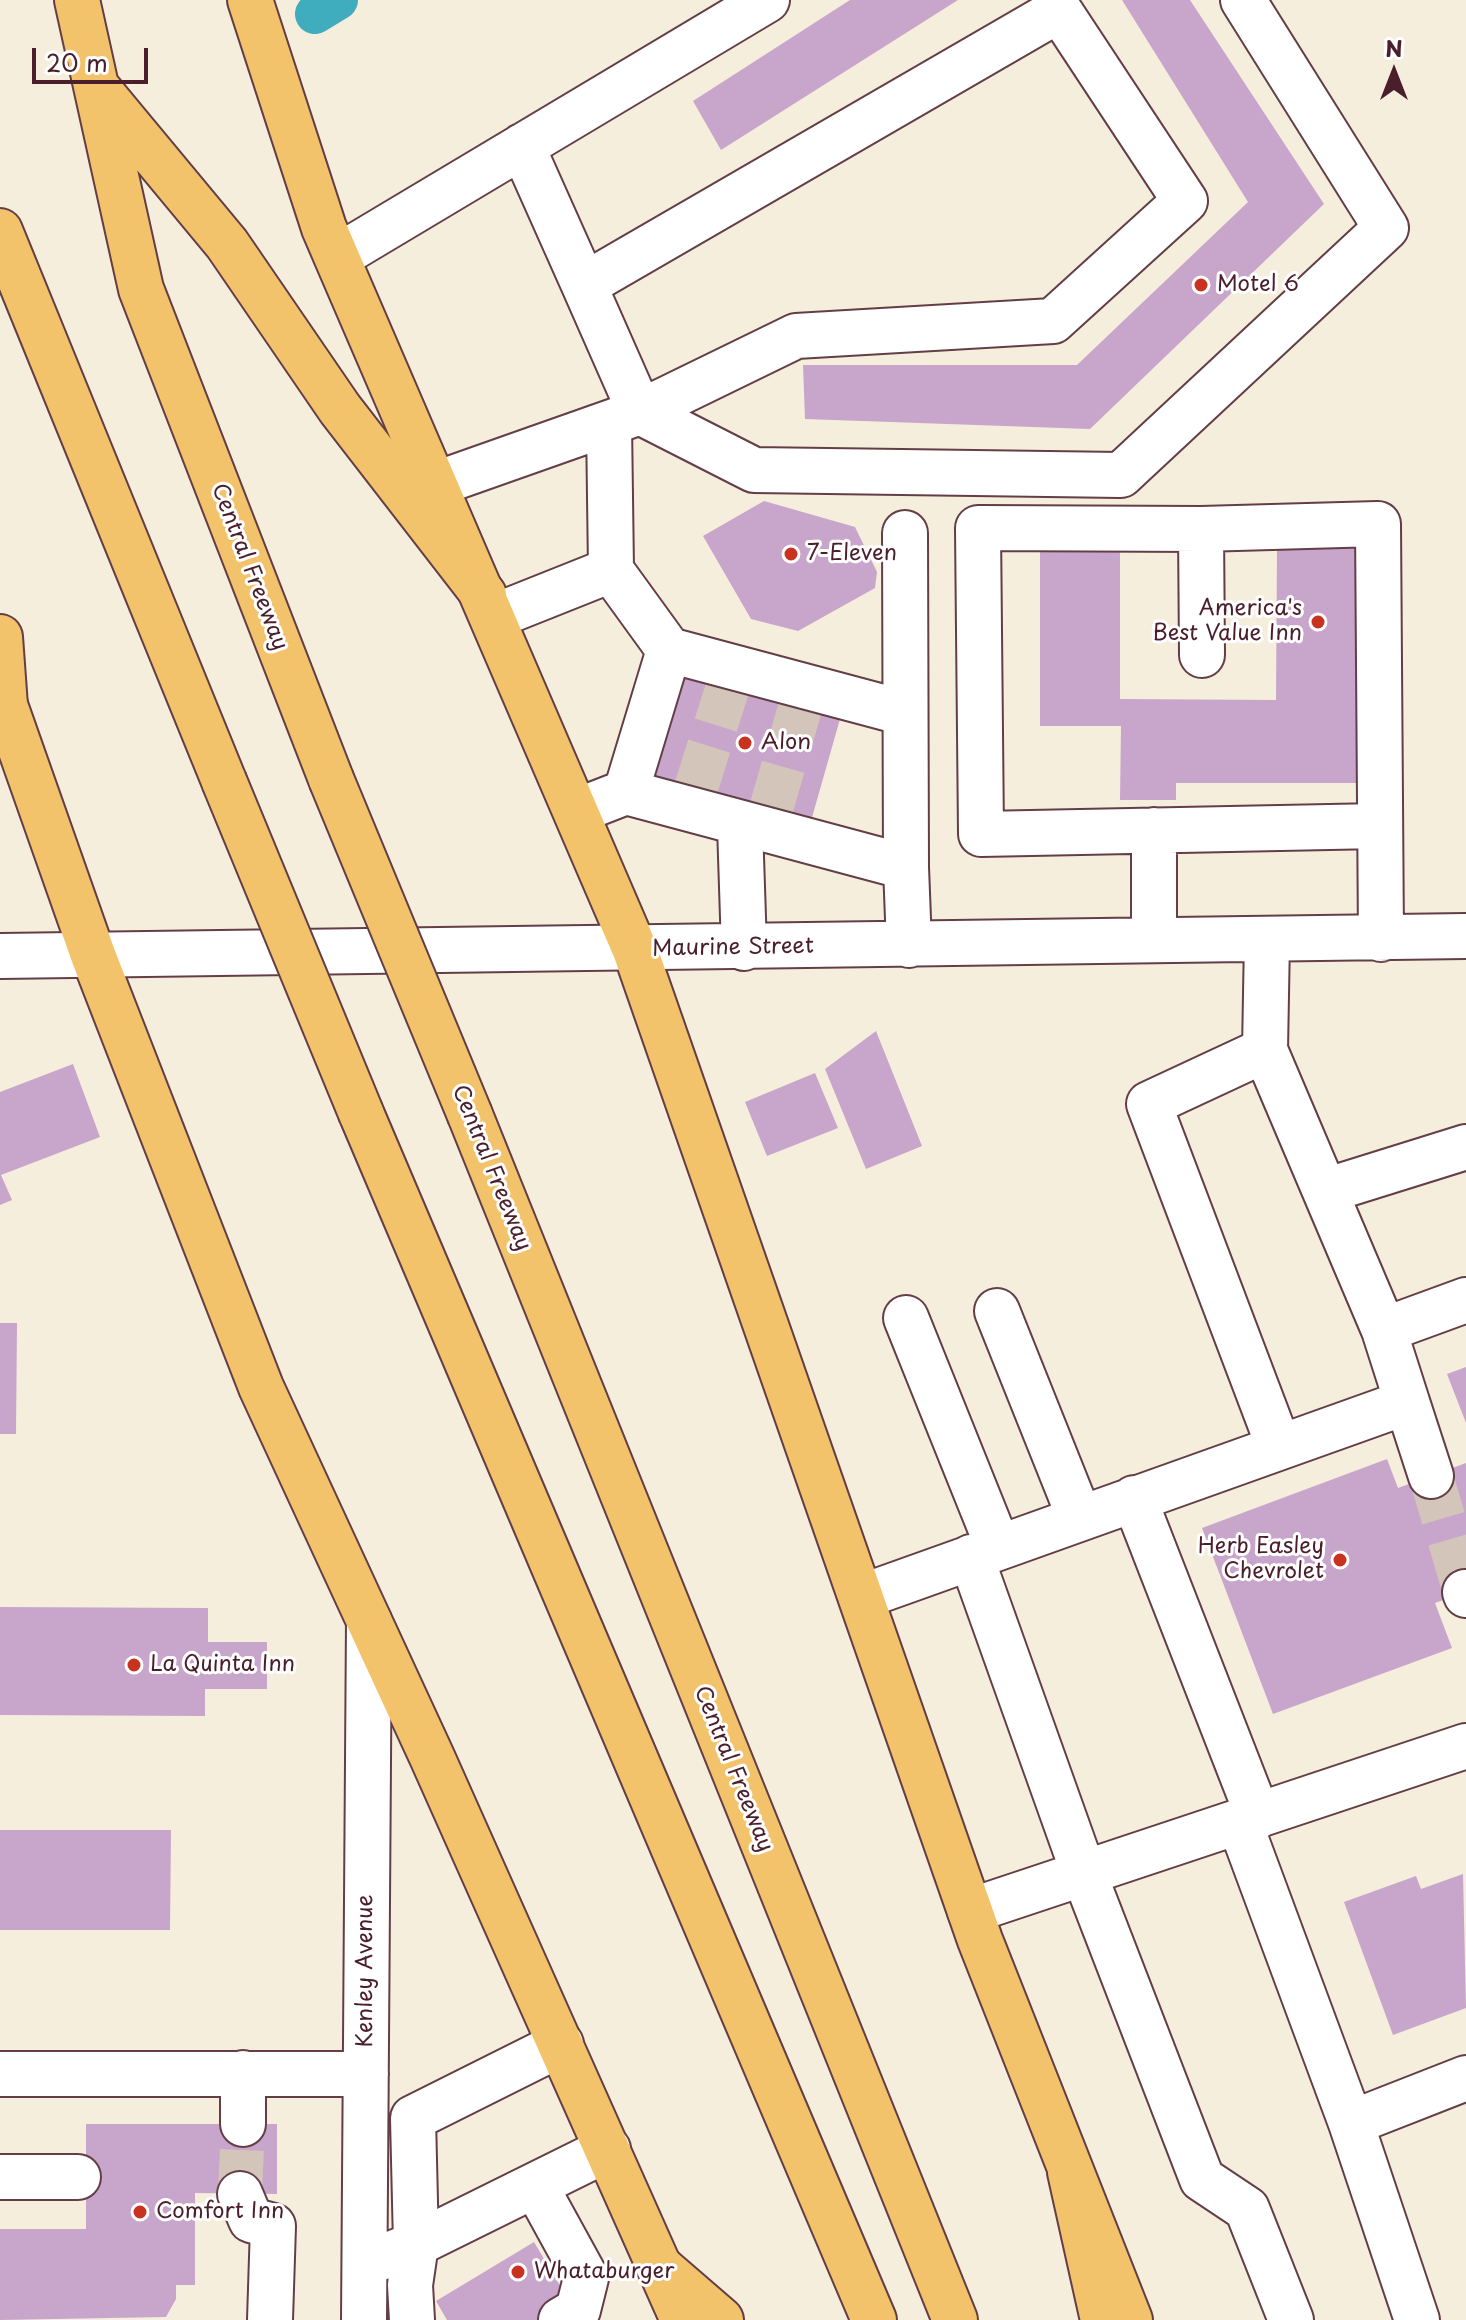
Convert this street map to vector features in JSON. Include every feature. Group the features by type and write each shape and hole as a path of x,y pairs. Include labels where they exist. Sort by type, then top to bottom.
{"main road":[{"name":"Central Freeway","path":"77,0 141,289 331,779 470,1115 955,2320"},
{"path":"250,0 324,228 635,950 970,1911 1130,2320"},
{"path":"93,83 227,244 340,409 489,606"},
{"path":"0,231 361,1113 874,2320"},
{"path":"0,637 3,698 93,955 261,1387 561,2044 683,2320"},
{"path":"1070,2172 1103,2320"},
{"path":"662,2269 721,2320"}],"street":[{"path":"337,257 767,0"},
{"path":"624,418 754,470 1121,475 1386,228 1243,0"},
{"path":"436,484 624,418 796,336 1053,321 1185,201 1059,10 584,285"},
{"path":"522,146 584,285 624,418 611,570 669,650 731,674 805,694 905,713"},
{"path":"1379,826 981,834 978,528 1201,529 1378,524 1381,939"},
{"path":"1201,529 1202,655"},
{"path":"905,533 909,945"},
{"path":"489,606 611,570"},
{"path":"626,792 669,650"},
{"path":"577,811 626,792 692,800 906,867"},
{"path":"744,948 759,822"},
{"path":"1154,830 1154,939"},
{"name":"Maurine Street","path":"0,956 635,950 1466,936"},
{"path":"1267,939 1265,1050 1384,1330 1431,1476"},
{"path":"1265,1050 1149,1104 1279,1447"},
{"path":"1325,1191 1466,1147"},
{"path":"1384,1330 1466,1300"},
{"path":"997,1311 1079,1516"},
{"path":"906,1318 985,1552 1083,1871 1202,2179 1247,2209 1291,2320"},
{"path":"861,1597 1079,1516 1407,1402"},
{"path":"1134,1498 1248,1818 1417,2320"},
{"name":"Kenley Avenue","path":"364,2320 369,1621"},
{"path":"970,1911 1466,1746"},
{"path":"412,2320 410,2285 416,2244 413,2118 561,2044"},
{"path":"243,2073 243,2124"},
{"path":"0,2074 366,2074"},
{"path":"1351,2123 1466,2078"},
{"path":"365,2264 416,2244 608,2149"},
{"path":"0,2177 78,2177"},
{"path":"535,2185 586,2278 578,2310 561,2320"},
{"path":"240,2194 251,2220 273,2226 270,2320"}],"building":[{"path":"850,0 958,0 721,150 693,101"},
{"name":"Motel 6","path":"1122,0 1190,0 1324,204 1090,429 805,419 803,365 1077,365 1248,202"},
{"name":"7-Eleven","path":"764,501 855,527 877,572 875,588 798,631 751,619 703,536"},
{"name":"America's Best Value Inn","path":"1040,540 1120,540 1120,699 1276,700 1277,545 1360,545 1359,783 1176,783 1176,800 1120,800 1121,726 1040,726"},
{"name":"Alon","path":"678,666 842,712 811,821 647,774"},
{"path":"876,1031 922,1146 866,1169 825,1069"},
{"path":"73,1064 100,1137 1,1175 12,1200 0,1205 0,1092"},
{"path":"815,1073 838,1128 767,1156 745,1102"},
{"path":"0,1323 17,1323 16,1434 0,1434"},
{"path":"1466,1367 1466,1423 1447,1374"},
{"name":"Herb Easley Chevrolet","path":"1387,1459 1398,1488 1466,1463 1466,1592 1435,1603 1452,1648 1273,1714 1202,1528"},
{"name":"La Quinta Inn","path":"0,1607 208,1608 208,1642 267,1642 267,1689 205,1689 205,1716 0,1715"},
{"path":"0,1830 171,1830 170,1930 0,1930"},
{"path":"1463,1874 1466,2008 1393,2035 1344,1902 1416,1876 1421,1889"},
{"name":"Comfort Inn","path":"86,2124 277,2124 277,2194 195,2193 195,2285 176,2285 176,2299 166,2317 0,2320 0,2229 86,2229"},
{"name":"Whataburger","path":"534,2242 571,2304 544,2320 447,2320 436,2301"}],"waterway":[{"path":"315,14 338,0"}],"tunnel":[{"path":"696,788 730,680"},
{"path":"771,809 802,701"},
{"path":"1431,1476 1465,1592"},
{"path":"240,2194 243,2124"}],"place":[{"name":"Motel 6","path":"1201,285"},
{"name":"7-Eleven","path":"791,554"},
{"name":"America's Best Value Inn","path":"1318,622"},
{"name":"Alon","path":"745,743"},
{"name":"Herb Easley Chevrolet","path":"1340,1560"},
{"name":"La Quinta Inn","path":"134,1665"},
{"name":"Comfort Inn","path":"140,2212"},
{"name":"Whataburger","path":"518,2272"}]}
